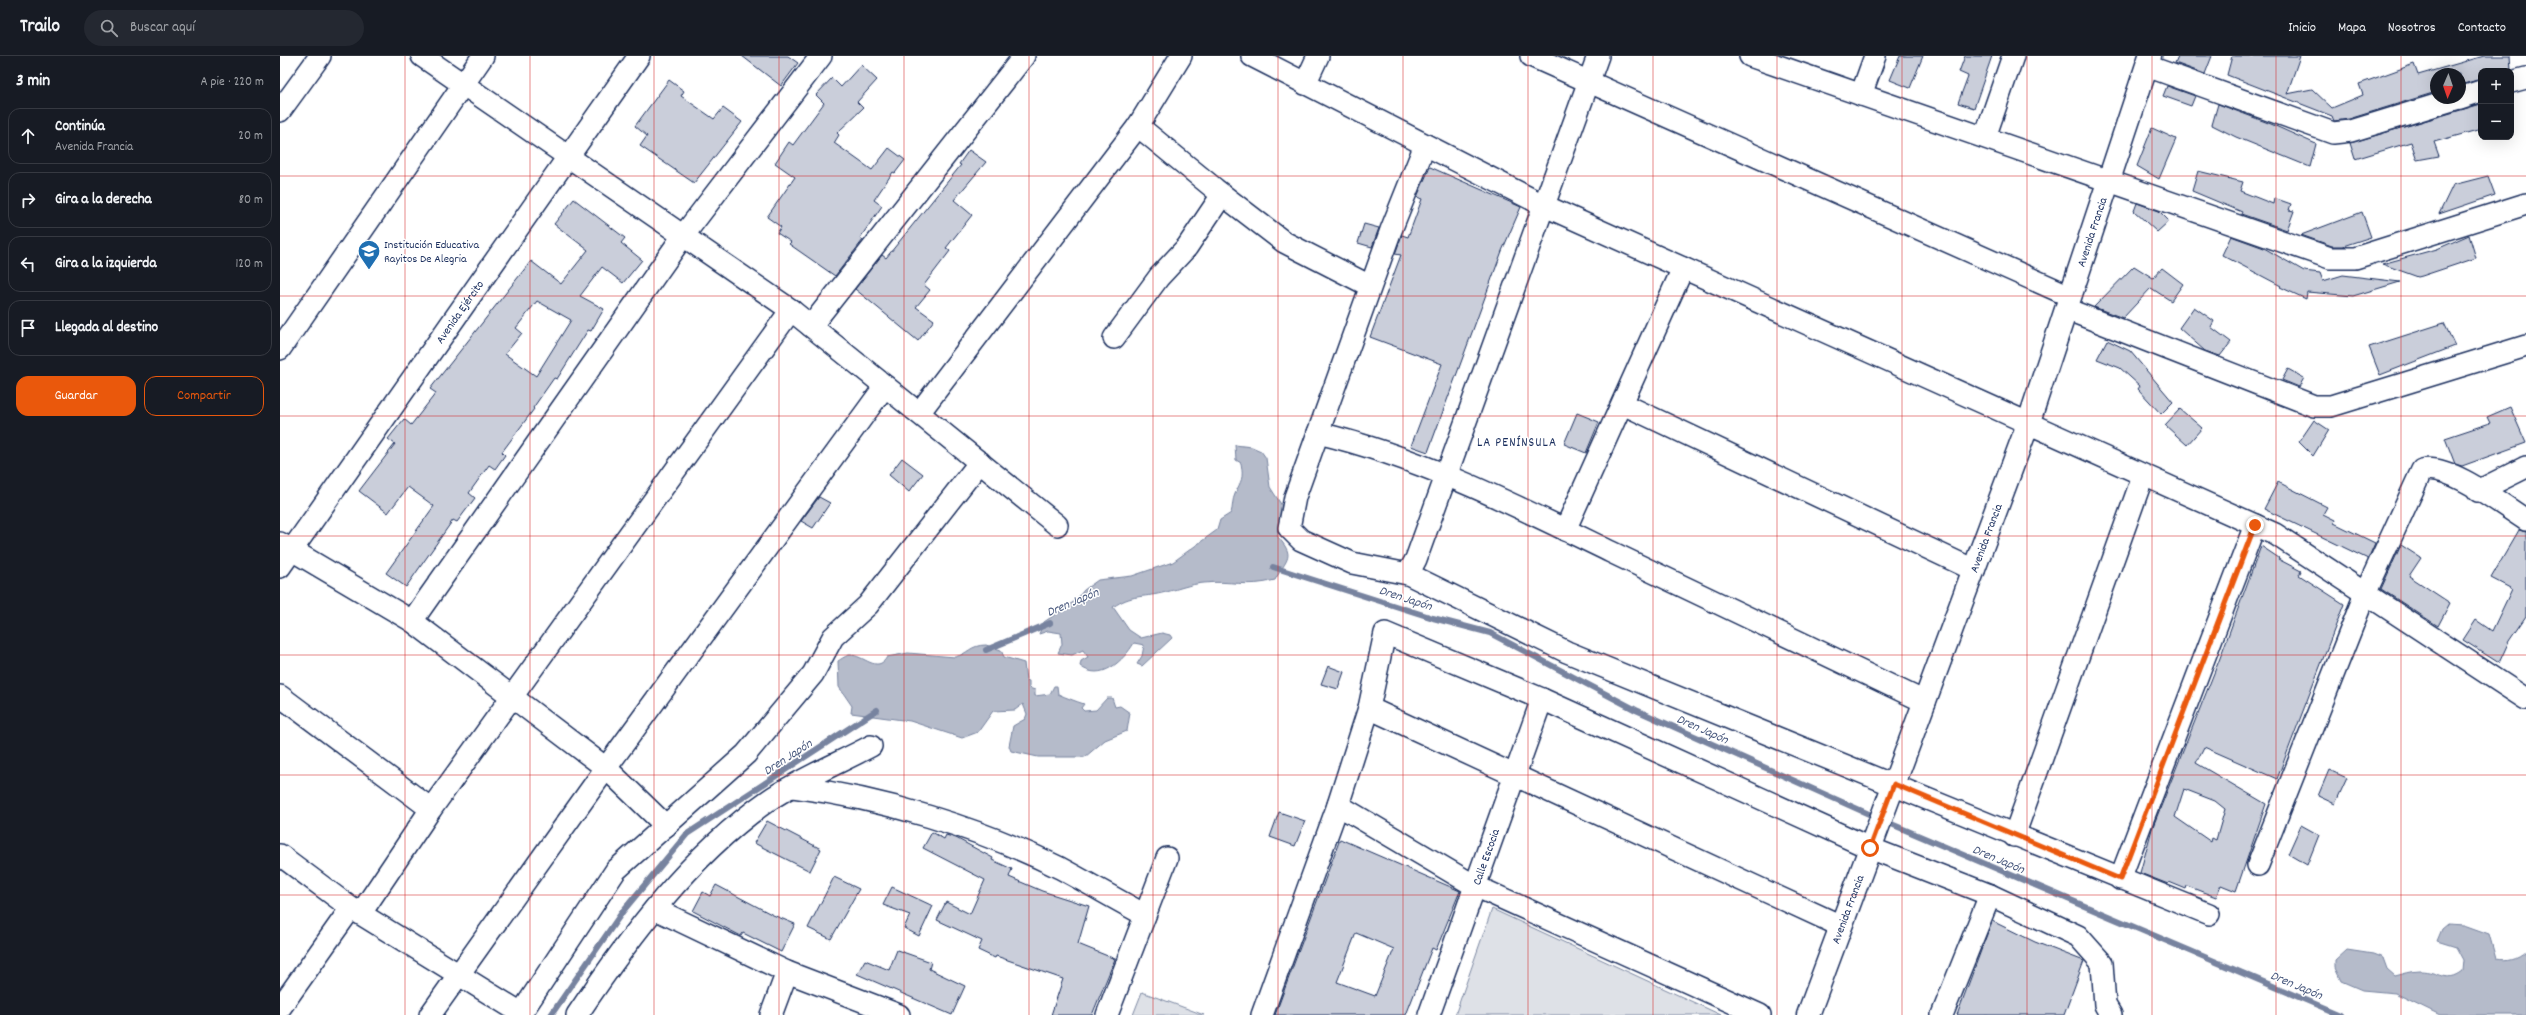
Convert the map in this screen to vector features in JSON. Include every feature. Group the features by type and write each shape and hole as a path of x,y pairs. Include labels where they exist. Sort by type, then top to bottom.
{"street":[{"path":"280,111 320,56"},
{"path":"422,56 792,310 1057,524"},
{"path":"280,349 483,56"},
{"name":"Avenida Ejército","path":"284,554 639,56"},
{"path":"412,621 683,236 821,56"},
{"path":"811,326 1024,56"},
{"path":"919,413 1138,126 1181,56"},
{"path":"1252,56 1545,206 2274,534 2526,699"},
{"path":"1305,84 1318,56"},
{"path":"1531,56 2068,302 2314,406 2331,406 2526,346"},
{"path":"1408,574 1416,559 1598,56"},
{"path":"1750,56 2330,258 2355,258 2526,204"},
{"path":"1861,95 1875,56"},
{"path":"1985,138 2013,56"},
{"path":"2148,61 2333,133 2352,131 2440,104"},
{"name":"Avenida Francia","path":"1808,1015 2028,424 2148,61"},
{"path":"2514,81 2526,78"},
{"path":"2466,96 2478,92"},
{"path":"1138,126 1222,195 1284,242 1370,286"},
{"path":"1425,145 1370,286 1295,497 1289,528 1301,540 1352,564 1408,574 1566,652 1891,792 2014,836 2209,914"},
{"path":"1114,338 1160,277 1187,247 1222,195"},
{"path":"1566,530 1682,268"},
{"path":"280,1008 356,910 431,809 792,310"},
{"path":"430,1015 606,768 885,386"},
{"path":"1623,404 1974,570"},
{"path":"1318,433 1364,444 1446,475 1566,530 1924,702"},
{"path":"280,855 356,910 460,973 521,1014 616,870 746,754 813,674 833,638 868,605 980,462"},
{"path":"2478,490 2526,467"},
{"path":"2258,865 2365,594 2422,470 2432,468 2448,472 2526,520"},
{"path":"2014,836 2143,476"},
{"path":"2120,879 2255,525"},
{"path":"284,554 412,621 513,696 606,768 666,826"},
{"path":"1262,1015 1338,805 1369,708 1385,633 1542,699 1872,843 2078,936 2102,963 2106,1012"},
{"path":"280,696 431,809"},
{"name":"Calle Escocia","path":"1429,1015 1542,699"},
{"path":"1369,708 1515,774 1841,926"},
{"path":"577,1015 611,964 655,909 700,859 739,822 770,799 871,746"},
{"path":"793,787 841,793 973,832 1059,868 1145,915"},
{"path":"1338,805 1475,886 1760,1015"},
{"path":"1107,1015 1166,858"},
{"path":"1942,1015 1990,895"},
{"path":"655,909 787,972 899,1015"},
{"path":"771,1015 787,972"}],"shaded area":[{"path":"1492,909 1721,1015 1455,1015"},
{"path":"1142,992 1204,1015 1133,1015"}],"water":[{"path":"1235,445 1252,447 1261,451 1266,458 1270,487 1284,509 1285,520 1277,536 1283,543 1288,553 1288,558 1275,580 1247,584 1213,582 1199,584 1162,593 1132,598 1113,607 1129,630 1141,638 1162,633 1170,635 1172,638 1142,666 1137,664 1142,656 1144,645 1134,643 1130,650 1118,662 1104,671 1088,671 1080,666 1081,661 1088,657 1083,650 1072,655 1058,653 1062,644 1061,633 1048,631 1039,634 1044,622 1075,601 1084,590 1098,580 1132,576 1173,562 1217,530 1220,520 1231,513 1234,496 1241,480 1241,463 1236,460"},
{"path":"986,645 1001,650 1004,657 1024,663 1026,680 1029,681 1029,688 1035,690 1035,696 1050,694 1054,686 1057,686 1058,694 1084,704 1081,708 1084,711 1096,710 1107,698 1112,698 1115,707 1120,706 1130,713 1127,731 1105,740 1085,757 1038,757 1011,751 1009,746 1013,726 1025,719 1027,714 1023,704 1015,710 993,711 978,732 962,738 910,721 851,713 852,706 839,687 838,661 849,655 879,664 887,657 908,653 955,657 976,646"},
{"path":"2448,924 2464,925 2489,934 2496,959 2512,959 2526,951 2526,1015 2440,1015 2395,993 2362,990 2341,981 2335,968 2335,961 2347,950 2373,954 2383,958 2387,969 2395,976 2420,971 2446,977 2456,975 2462,971 2463,960 2456,947 2437,941 2442,929"}],"building":[{"path":"742,56 788,56 798,63 781,86"},
{"path":"1900,56 1923,56 1910,88 1890,80"},
{"path":"1965,56 1992,56 1974,108 1958,103 1968,76 1959,72"},
{"path":"2178,56 2212,56 2205,74 2175,63"},
{"path":"2232,56 2300,56 2287,94 2312,89 2332,108 2363,95 2359,84 2414,64 2418,75 2430,72 2430,94 2349,119 2334,121 2332,116 2227,75"},
{"path":"2484,56 2510,56 2511,68 2478,68 2478,80 2466,83 2466,68 2442,68"},
{"path":"861,65 877,80 857,102 863,108 837,133 839,135 834,143 872,170 889,148 905,160 895,173 893,172 874,200 882,206 860,238 863,240 835,276 789,244 791,242 777,233 781,227 767,217 795,177 775,163 789,142 793,145 824,103 816,95 832,78 841,87"},
{"path":"669,80 684,91 681,96 714,119 723,108 742,122 694,183 640,146 647,136 635,126"},
{"path":"2167,86 2195,96 2191,106 2163,96"},
{"path":"2218,104 2271,124 2316,144 2310,167 2236,137 2212,125"},
{"path":"2478,105 2478,130 2434,142 2439,156 2417,160 2411,142 2355,159 2350,143"},
{"path":"2152,128 2176,139 2159,179 2137,166"},
{"path":"969,150 986,162 954,200 972,215 946,248 950,251 924,285 930,290 916,307 934,320 918,341 855,289 882,255 886,258 961,165 959,164"},
{"path":"1430,167 1521,207 1502,251 1428,452 1411,446 1442,364 1370,337 1401,255 1395,254 1402,235 1408,237 1422,199 1417,197"},
{"path":"2198,171 2243,182 2240,191 2273,204 2274,198 2291,204 2289,210 2294,211 2287,230 2241,214 2242,212 2192,191"},
{"path":"2488,176 2495,195 2439,214 2453,185"},
{"path":"574,199 625,238 621,243 642,260 623,283 602,267 580,296 604,309 591,331 588,330 557,379 554,378 533,408 534,409 502,452 505,455 495,469 489,465 469,493 475,498 457,522 453,520 406,587 386,573 434,506 408,487 388,513 359,491 395,444 388,439 404,419 411,425 436,393 430,389 531,261 561,284 588,250 554,224","holes":["537,301 571,320 536,376 505,354 522,333 516,328"]},
{"path":"2137,203 2159,211 2169,221 2157,232 2134,211"},
{"path":"2362,212 2371,237 2343,246 2332,246 2301,235"},
{"path":"1364,224 1379,228 1372,247 1358,243"},
{"path":"2469,235 2476,258 2422,276 2418,277 2382,264 2437,249"},
{"path":"2231,236 2264,248 2304,271 2320,273 2323,281 2343,275 2400,282 2353,296 2307,292 2306,299 2280,287 2281,286 2222,255"},
{"path":"2134,266 2153,278 2162,268 2183,284 2171,301 2151,288 2123,318 2094,307"},
{"path":"2194,307 2214,321 2211,327 2231,342 2220,356 2205,351 2179,328"},
{"path":"2444,323 2455,346 2380,375 2369,347"},
{"path":"2107,340 2130,351 2173,402 2161,414 2138,389 2140,386 2120,368 2097,359"},
{"path":"2288,369 2304,378 2299,387 2282,380"},
{"path":"2510,407 2526,443 2462,466 2455,464 2445,438 2490,423 2487,417"},
{"path":"2180,409 2202,428 2187,445 2165,425"},
{"path":"1577,413 1599,422 1586,453 1564,444"},
{"path":"2314,420 2329,430 2313,456 2299,442"},
{"path":"902,458 923,474 909,492 889,475"},
{"path":"2278,482 2327,507 2323,514 2335,520 2334,523 2375,543 2368,559 2264,509"},
{"path":"819,497 830,503 813,528 801,521"},
{"path":"2519,530 2526,532 2526,616 2509,641 2499,663 2463,640 2476,620 2492,631 2512,589 2491,578"},
{"path":"2401,545 2421,558 2409,576 2450,603 2438,626 2381,589"},
{"path":"2261,546 2279,558 2278,559 2301,571 2299,575 2344,604 2277,779 2204,747 2196,763 2266,804 2236,891 2221,885 2216,897 2187,886 2186,889 2169,882 2168,884 2140,873 2152,829 2220,658","holes":["2184,789 2215,801 2225,809 2216,840 2212,838 2211,842 2175,817"]},
{"path":"1328,666 1344,672 1338,689 1321,684"},
{"path":"2329,770 2347,778 2335,804 2318,796"},
{"path":"1279,812 1305,821 1295,846 1270,837"},
{"path":"767,821 821,849 810,871 754,843"},
{"path":"2301,825 2319,835 2307,865 2288,854"},
{"path":"932,832 944,839 946,835 956,838 993,858 992,860 1012,869 1009,877 1042,891 1089,906 1078,944 1115,959 1092,1015 1051,1015 1063,979 996,956 995,958 978,950 982,941 937,920 946,902 970,914 985,880 923,848"},
{"path":"1340,839 1460,891 1436,950 1432,948 1406,1015 1275,1015","holes":["1356,933 1394,949 1375,996 1337,982"]},
{"path":"834,877 859,889 831,939 808,928"},
{"path":"716,885 773,915 795,924 781,952 743,933 741,936 693,911 703,892 710,896"},
{"path":"892,887 933,906 919,936 904,928 910,915 883,905"},
{"path":"1992,921 2035,942 2084,961 2064,1015 1957,1015"},
{"path":"897,950 931,962 929,969 965,986 952,1015 857,974 865,960 889,970"}],"waterway":[{"name":"Dren Japón","path":"1273,567 1433,618 1490,633 1636,710 1889,823 2341,1015"},
{"name":"Dren Japón","path":"986,650 1050,623"},
{"name":"Dren Japón","path":"551,1015 623,911 687,834 877,710"}],"place":[{"name":"Institución Educativa Rayitos De Alegria","path":"369,270"}],"district":[{"name":"LA PENÍNSULA","path":"1517,441"}],"route":[{"path":"1870,848 1894,784 2014,836 2120,879 2255,525"}]}
